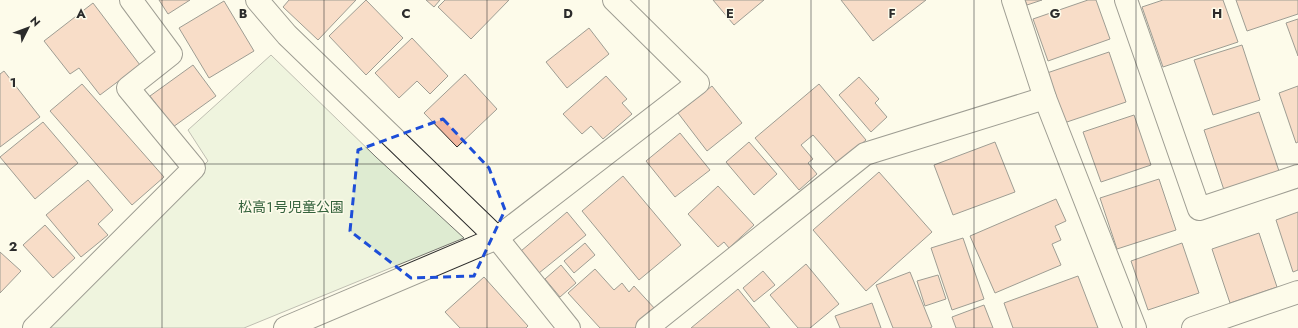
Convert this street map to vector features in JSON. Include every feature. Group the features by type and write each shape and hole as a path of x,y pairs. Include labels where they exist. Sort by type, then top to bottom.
{"street":[{"path":"34,328 194,168 128,88 171,54 131,0"},
{"path":"257,0 287,35 496,238 569,328"},
{"path":"285,328 496,238 698,83 614,0"},
{"path":"1013,0 1045,98 1135,328"},
{"path":"1126,0 1200,209 1298,176"},
{"path":"647,328 865,154 1045,98"},
{"path":"1193,328 1298,292"}],"highlighted area":[{"path":"443,119 489,168 505,210 474,276 411,278 350,231 358,150"}],"green space":[{"name":"松高１号児童公園","path":"271,55 376,157 464,238 244,328 45,328 208,161 188,130"}],"building":[{"path":"159,0 190,0 168,14"},
{"path":"289,0 356,0 318,40 283,7"},
{"path":"366,0 403,38 366,75 329,36"},
{"path":"426,0 440,0 434,7"},
{"path":"445,0 509,0 471,39 438,7"},
{"path":"713,0 764,0 734,25"},
{"path":"841,0 926,0 873,41"},
{"path":"1025,0 1042,0 1027,5"},
{"path":"1088,0 1096,0 1110,39 1048,61 1033,19"},
{"path":"1163,0 1223,0 1238,42 1163,67 1142,7"},
{"path":"1236,0 1298,0 1298,14 1247,31"},
{"path":"224,1 254,51 209,78 179,28"},
{"path":"93,3 140,65 100,95 79,68 70,74 44,41"},
{"path":"1298,19 1298,56 1286,23"},
{"path":"589,28 609,54 567,88 546,62"},
{"path":"412,38 448,76 430,94 417,81 399,98 375,73"},
{"path":"1242,45 1260,100 1213,115 1194,60"},
{"path":"1109,52 1126,102 1061,124 1044,74"},
{"path":"193,65 216,96 173,127 150,96"},
{"path":"4,71 40,117 0,147 0,74"},
{"path":"465,74 497,109 457,147 424,113"},
{"path":"606,76 627,99 622,103 632,114 603,139 591,126 582,134 563,114"},
{"path":"859,77 879,99 875,103 887,117 871,132 839,95"},
{"path":"82,84 164,177 132,205 50,111"},
{"path":"819,84 866,140 838,164 813,135 801,145 813,159 808,163 817,174 799,190 755,138"},
{"path":"712,86 742,123 707,151 678,113"},
{"path":"1298,86 1298,142 1296,143 1279,93"},
{"path":"1259,112 1281,177 1226,196 1204,130"},
{"path":"1134,115 1151,165 1101,182 1083,132"},
{"path":"43,122 78,163 35,199 0,157"},
{"path":"680,133 710,170 675,197 646,161"},
{"path":"749,142 777,174 754,195 726,162"},
{"path":"995,142 1015,192 953,215 934,165"},
{"path":"879,172 932,232 866,291 813,230"},
{"path":"623,176 681,245 639,280 582,211"},
{"path":"1159,179 1176,230 1117,249 1100,198"},
{"path":"88,180 113,210 98,224 108,235 81,257 46,215"},
{"path":"718,186 754,225 729,248 724,242 718,247 688,214"},
{"path":"1056,199 1066,221 1055,226 1061,240 1052,244 1061,265 995,293 970,236"},
{"path":"567,212 586,235 539,273 521,251"},
{"path":"1298,212 1298,270 1293,272 1276,220"},
{"path":"45,225 75,258 53,278 23,245"},
{"path":"1259,233 1277,287 1230,303 1212,249"},
{"path":"963,238 984,299 952,310 931,248"},
{"path":"585,243 595,255 574,273 564,261"},
{"path":"1182,243 1199,293 1148,310 1131,261"},
{"path":"0,252 21,271 0,293"},
{"path":"806,264 839,304 810,328 798,328 770,295"},
{"path":"561,265 576,283 560,297 545,279"},
{"path":"595,269 614,290 622,283 629,292 634,286 656,310 636,328 600,328 568,293"},
{"path":"763,271 775,285 754,302 743,288"},
{"path":"910,272 932,327 930,328 893,328 876,285"},
{"path":"938,275 946,299 925,306 917,281"},
{"path":"1078,276 1098,328 1013,328 1004,303"},
{"path":"484,277 528,326 526,328 460,328 445,312"},
{"path":"738,289 770,328 691,328"},
{"path":"872,303 881,328 840,328 835,316"},
{"path":"984,305 993,328 956,328 952,317"}]}
